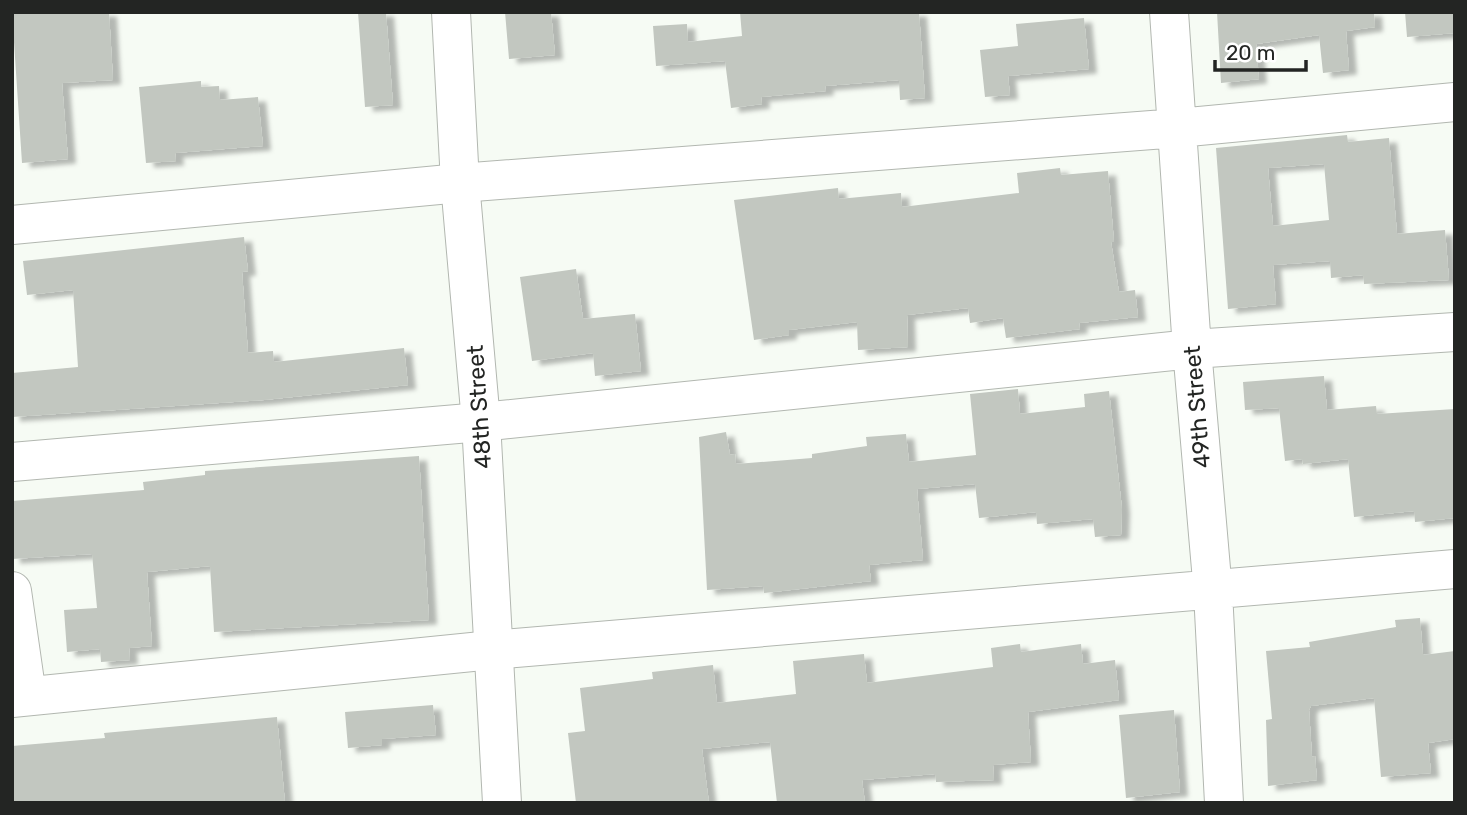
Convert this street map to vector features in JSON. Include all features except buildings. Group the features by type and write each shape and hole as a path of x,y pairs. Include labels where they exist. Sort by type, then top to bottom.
{"street":[{"name":"48th Street","path":"451,12 460,183 481,422 502,803"},
{"name":"49th Street","path":"1169,12 1192,349 1213,592 1224,803"},
{"path":"12,225 460,183 1178,128 1455,102"},
{"path":"12,462 481,422 1192,349 1455,332"},
{"path":"12,591 20,697 492,650 1213,592 1455,569"}]}
